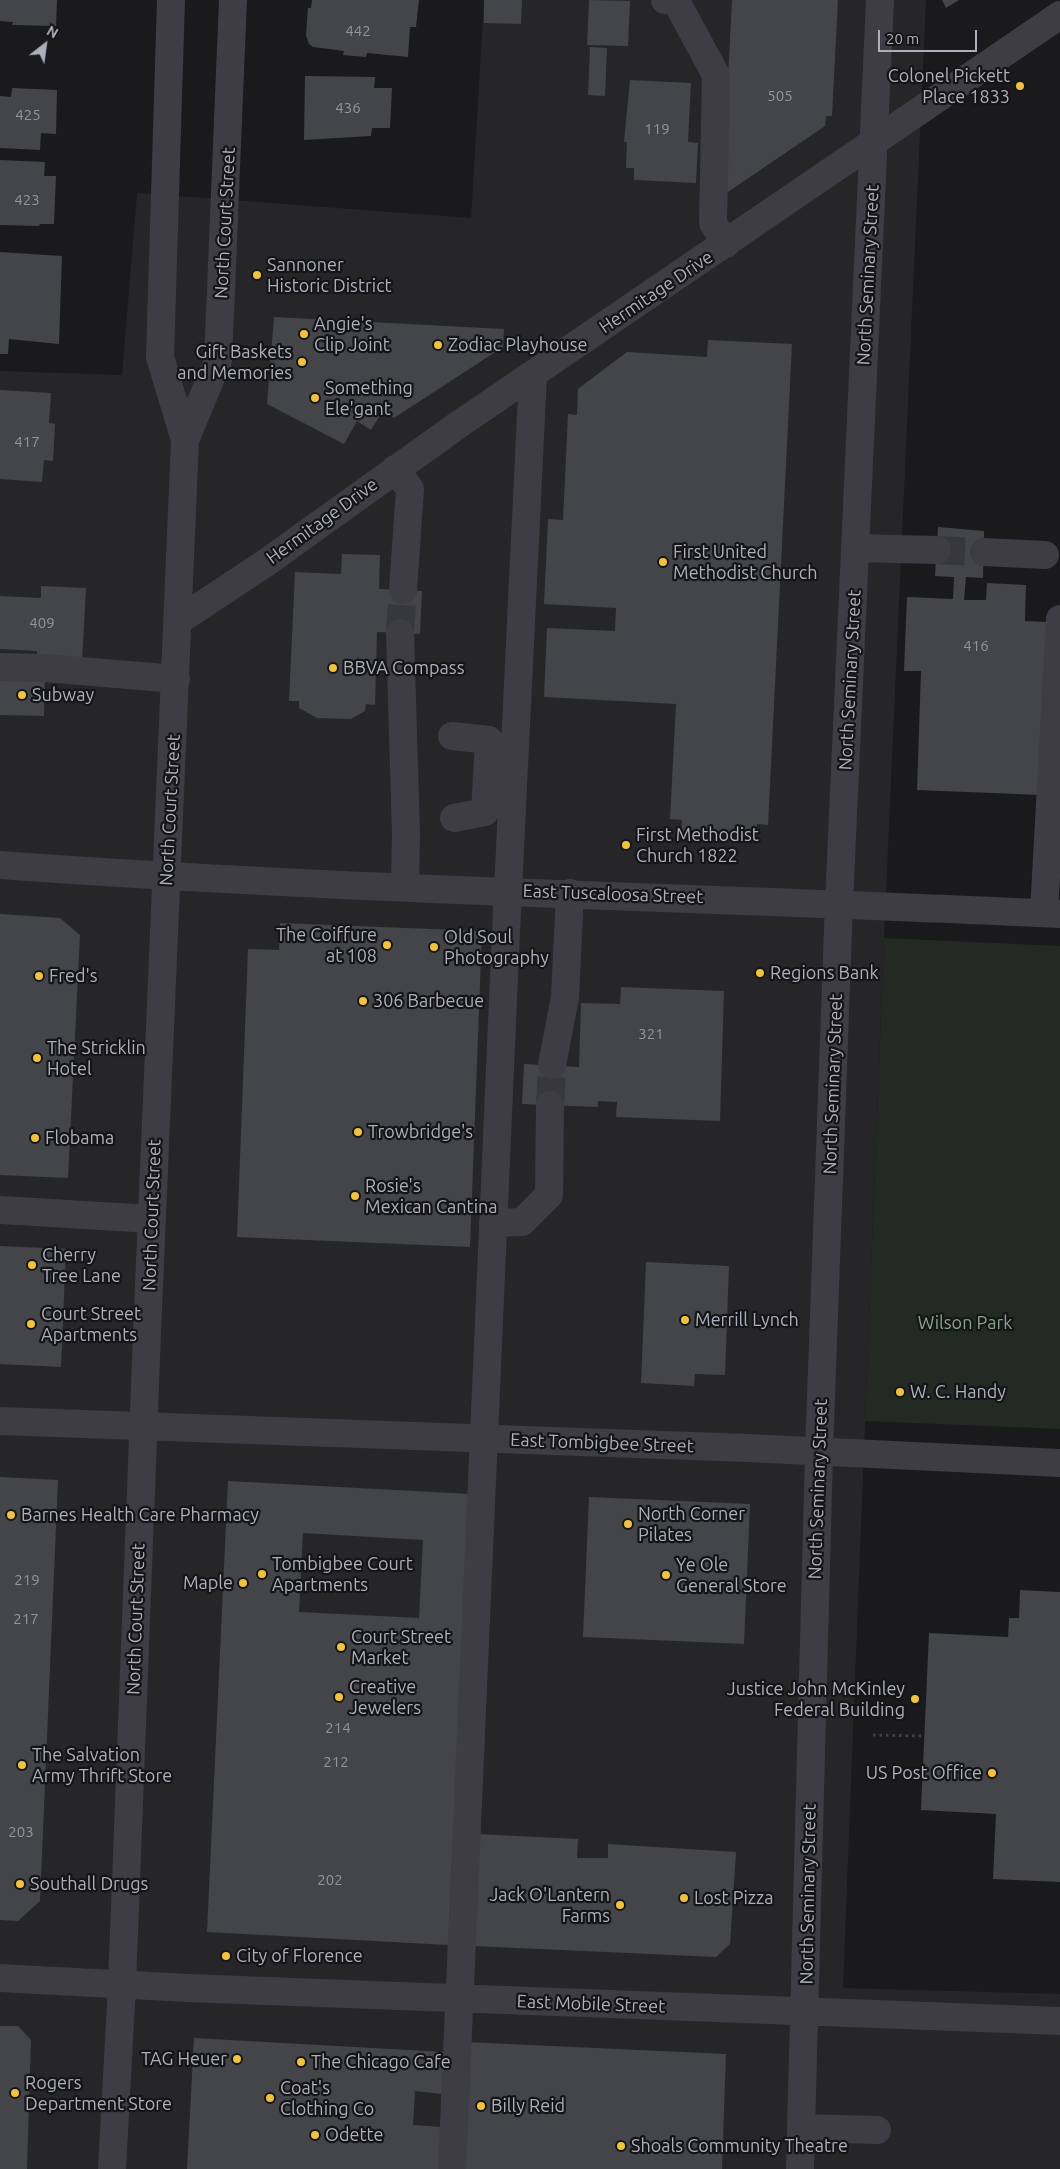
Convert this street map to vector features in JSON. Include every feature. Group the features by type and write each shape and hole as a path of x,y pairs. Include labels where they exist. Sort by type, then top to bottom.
{"street":[{"name":"North Court Street","path":"112,2169 122,1985 185,440 160,357 171,0"},
{"name":"North Court Street","path":"185,440 218,362 233,0"},
{"path":"665,0 676,1 716,75 713,223 726,244"},
{"name":"North Seminary Street","path":"800,2169 819,1452 839,903 880,0"},
{"name":"Hermitage Drive","path":"178,621 267,562 395,468 1060,15"},
{"path":"452,2169 508,890 533,374"},
{"path":"395,468 410,489 403,590"},
{"path":"856,548 937,550"},
{"path":"984,552 1045,555"},
{"path":"1052,914 1060,619"},
{"path":"400,633 406,834 405,886"},
{"path":"0,667 45,668 176,679"},
{"path":"452,736 490,740 485,812 454,818"},
{"name":"East Tuscaloosa Street","path":"0,865 167,877 839,903 1052,914"},
{"path":"552,1065 565,997 570,893"},
{"path":"493,1223 522,1222 549,1195 550,1105"},
{"path":"0,1210 152,1219"},
{"name":"East Tombigbee Street","path":"0,1421 1060,1463"},
{"name":"East Mobile Street","path":"0,1978 122,1985 1060,2021"},
{"path":"801,2128 877,2130"}],"path":[{"path":"873,1735 925,1736"}],"shaded area":[{"path":"484,0 926,0 884,938 843,1988 1060,1994 1060,2169 0,2169 0,371 122,375 137,193 471,218"}],"green space":[{"name":"Wilson Park","path":"884,938 1060,946 1060,1429 865,1421"}],"building":[{"path":"0,0 57,0 56,26 12,25 13,22 0,21"},
{"path":"312,0 419,0 416,27 410,27 408,57 367,53 366,57 343,55 344,51 313,47 309,44 306,35 308,8 311,8"},
{"path":"484,0 522,0 521,24 484,23"},
{"path":"589,0 630,1 628,46 587,45"},
{"path":"732,0 838,0 832,116 826,116 825,126 722,196"},
{"path":"942,0 959,0 946,8"},
{"path":"590,47 607,48 605,96 588,95"},
{"path":"305,76 375,77 374,88 392,88 390,128 372,128 371,136 304,140"},
{"path":"630,80 691,83 688,142 698,143 696,183 634,180 634,168 626,168 627,142 624,142"},
{"path":"12,88 57,90 56,134 41,133 40,150 0,148 0,96 11,97"},
{"path":"0,160 45,162 44,176 56,176 54,224 40,224 39,226 0,225"},
{"path":"0,252 62,256 59,344 9,339 8,354 0,354"},
{"path":"274,317 504,329 503,347 394,418 382,412 371,430 357,421 344,444 267,404"},
{"name":"First United Methodist Church","path":"708,340 792,344 768,825 757,824 756,836 681,832 682,820 670,819 676,704 544,697 547,628 615,631 616,608 544,604 548,519 563,520 568,414 577,415 578,389 627,352 707,357"},
{"path":"0,390 51,393 49,423 55,424 53,461 44,460 42,482 0,479"},
{"path":"938,527 984,531 983,578 966,577 964,600 986,600 987,583 1026,585 1025,621 1047,622 1041,795 917,790 921,671 904,671 907,597 953,599 954,577 935,576"},
{"name":"BBVA Compass","path":"342,554 380,555 379,589 422,591 420,634 377,632 375,705 366,704 365,711 351,719 317,718 299,708 299,701 289,701 295,572 341,574"},
{"path":"41,586 86,588 82,662 37,660 37,651 0,649 0,596 41,598"},
{"name":"Subway","path":"0,674 45,675 44,716 0,715"},
{"path":"0,914 60,918 80,935 68,1178 0,1175"},
{"path":"280,923 482,931 470,1247 237,1237 248,949 279,950"},
{"name":"Regions Bank","path":"621,987 724,991 720,1121 616,1117 617,1102 598,1101 598,1107 522,1104 524,1064 579,1067 581,1003 620,1004"},
{"name":"Court Street Apartments","path":"0,1246 66,1249 61,1367 0,1364"},
{"name":"Merrill Lynch","path":"646,1262 729,1266 725,1375 695,1374 694,1386 641,1383"},
{"path":"0,1477 58,1480 40,1901 18,1921 0,1920"},
{"path":"228,1481 470,1494 448,1945 207,1932","holes":["303,1533 423,1540 419,1618 299,1612"]},
{"path":"589,1497 750,1504 744,1644 583,1637"},
{"name":"US Post Office","path":"1020,1590 1060,1592 1060,1882 993,1879 996,1814 921,1810 929,1633 1008,1637 1009,1618 1019,1618"},
{"path":"477,1834 578,1839 577,1858 608,1858 608,1844 736,1852 730,1944 716,1957 473,1946"},
{"name":"Rogers Department Store","path":"0,2026 18,2026 31,2040 27,2169 0,2169"},
{"path":"194,2038 444,2052 442,2094 415,2091 413,2125 442,2127 439,2169 187,2169"},
{"path":"465,2042 726,2054 722,2169 459,2169"}],"tunnel":[{"path":"937,550 984,552"},
{"path":"400,633 403,590"},
{"path":"550,1105 552,1065"}],"place":[{"name":"Colonel Pickett Place 1833","path":"1020,86"},
{"name":"Sannoner Historic District","path":"257,275"},
{"name":"Angie's Clip Joint","path":"304,334"},
{"name":"Zodiac Playhouse","path":"438,345"},
{"name":"Gift Baskets and Memories","path":"302,362"},
{"name":"Something Ele'gant","path":"315,398"},
{"name":"First United Methodist Church","path":"663,562"},
{"name":"BBVA Compass","path":"333,668"},
{"name":"Subway","path":"22,695"},
{"name":"First Methodist Church 1822","path":"626,845"},
{"name":"The Coiffure at 108","path":"387,945"},
{"name":"Old Soul Photography","path":"434,947"},
{"name":"Regions Bank","path":"760,973"},
{"name":"Fred's","path":"39,976"},
{"name":"306 Barbecue","path":"363,1001"},
{"name":"The Stricklin Hotel","path":"37,1058"},
{"name":"Trowbridge's","path":"358,1132"},
{"name":"Flobama","path":"35,1138"},
{"name":"Rosie's Mexican Cantina","path":"355,1196"},
{"name":"Cherry Tree Lane","path":"32,1265"},
{"name":"Merrill Lynch","path":"685,1320"},
{"name":"Court Street Apartments","path":"31,1324"},
{"name":"W. C. Handy","path":"900,1392"},
{"name":"Barnes Health Care Pharmacy","path":"11,1515"},
{"name":"North Corner Pilates","path":"628,1524"},
{"name":"Tombigbee Court Apartments","path":"262,1574"},
{"name":"Ye Ole General Store","path":"666,1575"},
{"name":"Maple","path":"243,1583"},
{"name":"Court Street Market","path":"341,1647"},
{"name":"Creative Jewelers","path":"339,1697"},
{"name":"Justice John McKinley Federal Building","path":"915,1699"},
{"name":"The Salvation Army Thrift Store","path":"22,1765"},
{"name":"US Post Office","path":"992,1773"},
{"name":"Southall Drugs","path":"20,1884"},
{"name":"Lost Pizza","path":"684,1898"},
{"name":"Jack O'Lantern Farms","path":"620,1905"},
{"name":"City of Florence","path":"226,1956"},
{"name":"TAG Heuer","path":"237,2059"},
{"name":"The Chicago Cafe","path":"301,2062"},
{"name":"Rogers Department Store","path":"15,2093"},
{"name":"Coat's Clothing Co","path":"270,2098"},
{"name":"Billy Reid","path":"481,2106"},
{"name":"Odette","path":"315,2135"},
{"name":"Shoals Community Theatre","path":"621,2146"}]}
